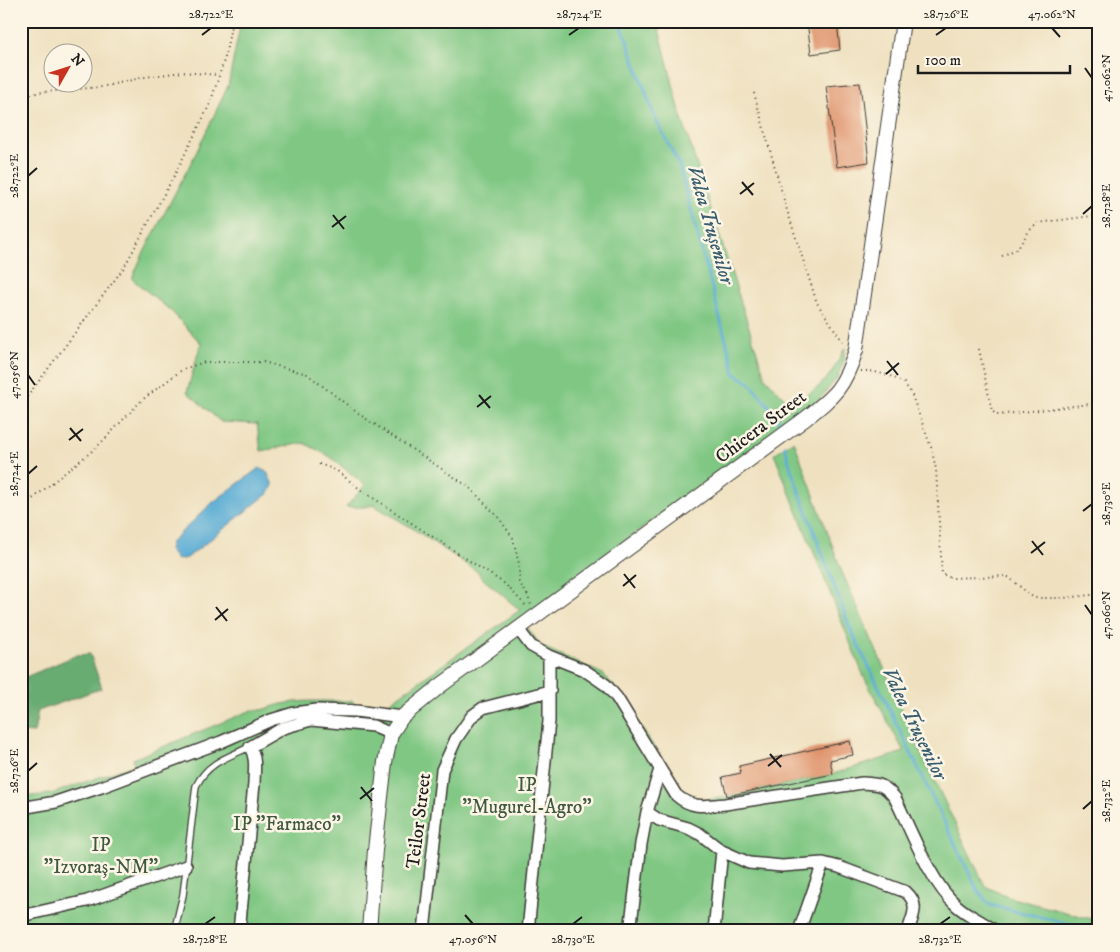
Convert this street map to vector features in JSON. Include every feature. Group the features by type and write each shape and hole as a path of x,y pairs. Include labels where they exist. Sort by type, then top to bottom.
{"street":[{"name":"Chicera Street","path":"402,716 832,397 849,372 855,352 903,21"},
{"path":"518,629 531,646 549,656 584,670 606,686 616,698 676,795 691,805 725,804 862,783 879,784 888,789 895,798 936,880 955,905 995,931"},
{"path":"528,931 549,721 549,656"},
{"name":"Teilor Street","path":"424,931 442,770 456,739 472,716 483,708 550,691"},
{"path":"21,808 56,802 104,786 221,742 271,720 294,713 316,710 356,711 402,716 391,734 385,762 375,850 369,931"},
{"path":"239,931 254,784 254,760 250,747 283,728 311,720 373,726 391,734"},
{"path":"630,931 641,844 647,812 660,769"},
{"path":"647,812 659,820 688,828 700,834 722,851 749,863 782,866 823,863 839,867 906,892 913,900 914,912 908,931"},
{"path":"714,931 722,851"},
{"path":"799,931 823,863"},
{"path":"21,916 87,902 186,866"}],"lane":[{"path":"172,931 176,924 183,895 195,793 200,778 210,766 250,747"}],"path":[{"path":"21,406 123,269 174,176 210,104 232,21"},
{"path":"21,96 43,92 100,88 145,77 182,72 219,75"},
{"path":"754,93 786,207 817,303 841,342 855,352"},
{"path":"1002,256 1018,248 1038,223 1099,215"},
{"path":"979,349 992,411 997,414 1099,403"},
{"path":"21,508 97,447 142,400 184,369 205,362 263,362 307,374 359,414 469,487 500,518 513,538 519,564 519,582 527,594 535,616"},
{"path":"849,372 870,371 888,375 904,382 910,393 931,447 936,469 942,574 950,578 1007,576 1034,598 1064,598 1099,594"},
{"path":"319,464 336,470 361,490 505,584 535,616"},
{"path":"1018,931 1041,931"}],"green space":[{"path":"241,21 657,21 681,116 765,377 789,403 794,402 822,383 832,372 845,348 844,361 837,378 815,405 772,433 591,566 522,620 541,646 603,674 616,689 683,792 698,801 727,797 833,774 904,752 864,677 774,454 794,441 842,572 919,748 985,886 1008,897 1099,921 1099,931 21,931 21,797 51,794 134,765 133,759 252,710 263,710 291,702 309,701 353,701 353,705 383,707 520,610 482,578 478,572 409,526 373,505 346,507 365,485 329,456 304,443 261,451 257,424 221,422 187,392 201,343 171,311 132,279 228,86"},
{"path":"90,654 102,688 38,711 34,733 21,732 21,679 77,655"}],"water":[{"path":"259,468 267,472 273,485 270,492 187,558 177,560 169,550 171,542 212,503"}],"building":[{"path":"807,21 837,21 840,50 811,54"},
{"path":"860,83 869,162 837,167 826,86"},
{"path":"850,741 853,755 830,760 833,774 727,796 722,777 741,773 739,766"}],"waterway":[{"name":"Valea Trușenilor","path":"620,21 655,118 679,165 735,374 749,382 777,416 780,427"},
{"name":"Valea Trușenilor","path":"785,446 791,469 849,626 978,891 990,905 1099,931"}],"park label":[{"name":"IP \"Mugurel-Agro\"","path":"527,796"},
{"name":"IP \"Farmaco\"","path":"287,824"},
{"name":"IP \"Izvoraș-NM\"","path":"101,856"}]}
